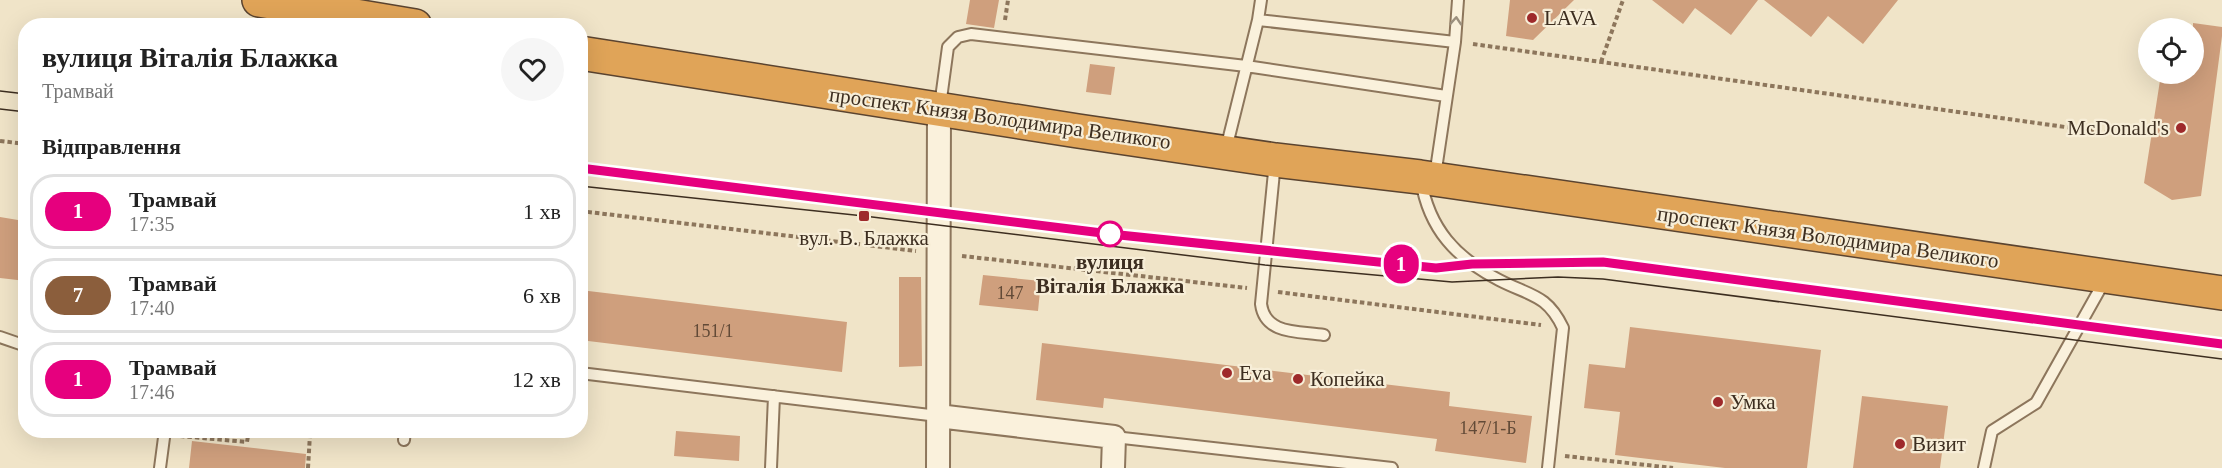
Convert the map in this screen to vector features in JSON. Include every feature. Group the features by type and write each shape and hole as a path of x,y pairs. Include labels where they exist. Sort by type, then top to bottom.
{"highway":[{"path":"259,0 367,18"},
{"name":"проспект Князя Володимира Великого","path":"588,54 1275,160 1427,178 2222,293"}],"street":[{"path":"938,468 939,109"},
{"path":"939,416 1114,437 1113,468"}],"lane":[{"path":"1225,152 1261,0"},
{"path":"1458,0 1455,42 1446,96 1427,178 1424,202 1442,236 1456,250 1472,264 1498,280 1544,301 1555,312 1563,328 1548,468"},
{"path":"1258,20 1455,42"},
{"path":"939,109 948,47 958,37 971,34 1246,66 1446,96"},
{"path":"1275,160 1263,290 1263,316 1269,324 1277,328 1324,335"},
{"path":"1984,468 1992,431 2037,403 2106,277"},
{"path":"0,337 18,343"},
{"path":"588,374 939,416"},
{"path":"771,468 774,396"},
{"path":"1114,437 1392,468"},
{"path":"160,468 164,438"}],"path":[{"path":"1601,62 1623,0"},
{"path":"1455,42 2115,134"},
{"path":"0,141 18,143"},
{"path":"588,212 1263,290 1563,328"},
{"path":"211,438 247,442 248,438"},
{"path":"308,468 310,438"},
{"path":"1550,455 1672,468"}],"building":[{"path":"970,0 999,0 994,28 966,24"},
{"name":"LAVA","path":"1510,0 1574,0 1533,40 1506,36"},
{"path":"1652,0 1758,0 1731,35 1695,8 1683,24"},
{"path":"1764,0 1898,0 1863,44 1828,16 1811,37"},
{"name":"McDonald's","path":"2204,25 2222,27 2201,196 2172,200 2144,183 2159,84 2204,84"},
{"path":"1090,64 1115,67 1111,95 1086,92"},
{"path":"0,217 18,220 18,280 0,278"},
{"path":"983,275 1041,281 1038,311 979,305"},
{"path":"899,277 921,277 922,366 899,367"},
{"path":"588,291 847,322 842,372 588,341"},
{"name":"Умка","path":"1630,327 1821,350 1807,468 1725,468 1615,455 1620,412 1584,408 1589,364 1625,368"},
{"path":"1042,343 1450,392 1449,406 1532,416 1526,463 1435,451 1437,439 1104,398 1103,408 1036,400"},
{"path":"1862,396 1948,406 1940,468 1853,468"},
{"path":"676,431 740,436 739,461 674,456"},
{"path":"192,441 306,454 305,468 189,468"}],"tram line":[{"path":"0,91 18,93"},
{"path":"0,109 18,111"},
{"path":"588,169 1110,234 1436,268 1472,264 1603,262 2222,344"},
{"name":"1","path":"588,169 940,211 1110,234 1436,268 1472,264 1603,262 2222,344"},
{"path":"588,187 864,216 1265,265 1452,282 1558,277 1603,279 2222,359"}],"place":[{"name":"LAVA","path":"1532,18"},
{"name":"McDonald's","path":"2181,128"},
{"name":"вул. В. Блажка","path":"864,216"},
{"name":"вулиця Віталія Блажка","path":"1110,234"},
{"name":"Eva","path":"1227,373"},
{"name":"Копейка","path":"1298,379"},
{"name":"Умка","path":"1718,402"},
{"name":"Визит","path":"1900,444"}]}
